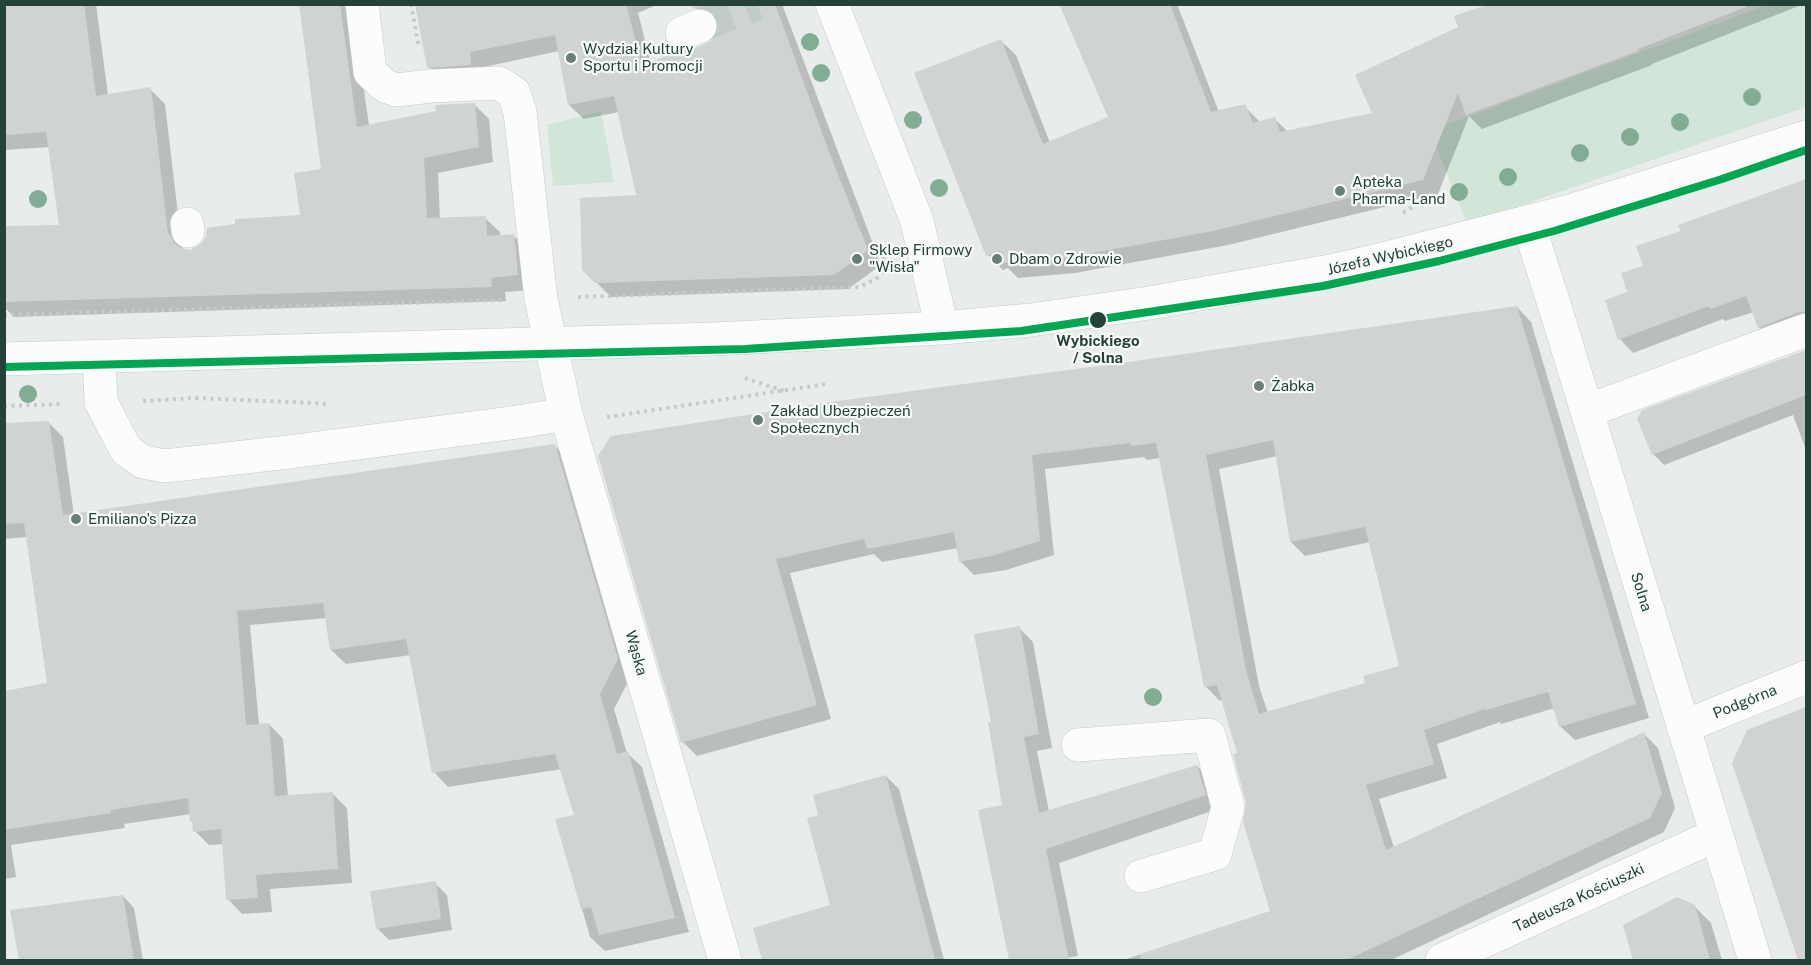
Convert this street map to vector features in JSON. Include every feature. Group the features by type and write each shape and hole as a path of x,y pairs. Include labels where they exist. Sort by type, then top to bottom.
{"street":[{"name":"Wąska","path":"362,4 370,72 385,86 397,90 499,83 514,93 520,112 541,299 570,424 725,960"},
{"path":"832,4 917,221 942,328"},
{"name":"Józefa Wybickiego","path":"4,359 744,338 942,328 1031,320 1149,303 1292,278 1383,259 1528,223 1806,137"},
{"name":"Solna","path":"1528,223 1755,960"},
{"path":"1587,411 1806,330"},
{"path":"99,357 101,402 126,450 143,462 165,466 518,422 570,424"},
{"name":"Podgórna","path":"1683,727 1806,677"},
{"path":"1078,745 1209,735 1228,807 1215,854 1141,876"},
{"name":"Tadeusza Kościuszki","path":"1442,960 1716,834"}],"path":[{"path":"411,4 420,51"},
{"path":"1395,218 1420,202"},
{"path":"4,315 859,287 876,279 882,273 884,256"},
{"path":"570,424 592,432 604,418 827,384"},
{"path":"134,402 194,398 315,403 339,407"},
{"path":"4,406 52,404"}],"green space":[{"path":"1767,5 1806,5 1806,107 1467,224 1430,131"},
{"path":"601,111 614,182 553,186 547,125"}],"building":[{"path":"4,4 84,4 96,96 151,87 168,234 174,243 190,250 200,245 206,237 207,228 235,224 235,219 300,215 294,173 321,169 299,4 340,4 357,127 436,111 435,105 475,103 479,147 424,158 427,218 486,216 487,236 514,234 518,275 491,278 492,287 4,302 4,226 59,225 46,132 4,135"},
{"path":"415,4 626,4 642,66 678,51 689,50 707,43 714,38 719,28 717,19 711,11 702,7 693,9 692,4 775,4 829,152 868,250 834,275 595,283 582,270 580,198 636,195 614,96 568,105 555,35 470,52 471,65 427,68"},
{"path":"1059,4 1170,4 1211,112 1245,104 1253,123 1275,117 1280,132 1372,113 1355,75 1458,27 1454,16 1489,4 1745,4 1746,7 1638,49 1638,51 1466,115 1458,93 1423,180 1213,231 1060,259 1002,263 1000,251 986,256 914,73 1001,39 1043,144 1108,117"},
{"path":"1806,179 1806,312 1799,312 1758,328 1746,296 1711,309 1709,306 1618,340 1605,300 1627,292 1621,273 1643,266 1636,246 1681,231 1678,225"},
{"path":"1517,306 1636,704 1559,727 1548,692 1485,709 1424,730 1434,764 1366,785 1386,850 1644,732 1662,793 1650,818 1347,960 1141,960 1140,954 1270,911 1243,822 1246,803 1233,754 1237,753 1217,685 1204,687 1156,443 1131,446 1130,443 1032,455 1040,541 991,556 959,562 954,532 867,549 864,539 776,559 817,705 681,743 598,456 611,436 838,401","holes":["1273,440 1290,542 1365,527 1399,666 1363,676 1365,683 1259,714 1246,670 1206,455"]},
{"path":"1806,350 1806,395 1652,455 1637,419 1642,410"},
{"path":"49,421 63,515 555,444 618,659 600,694 617,754 628,751 675,918 599,935 591,907 581,909 555,819 574,815 555,754 432,773 406,639 330,650 323,603 237,611 246,725 269,723 275,796 333,792 338,869 256,875 258,898 226,900 221,829 193,832 188,798 4,830 4,691 47,683 24,523 4,524 4,423"},
{"path":"1020,626 1039,734 1024,737 1039,813 1197,765 1206,795 1046,849 1069,960 1009,960 978,810 1002,805 988,722 991,722 974,634"},
{"path":"1806,707 1806,960 1798,960 1732,763 1747,730"},
{"path":"886,775 935,960 762,960 753,928 830,905 807,818 818,815 813,795"},
{"path":"436,881 441,919 376,929 370,891"},
{"path":"123,895 134,960 19,960 10,910"},
{"path":"1677,897 1695,905 1710,960 1633,960 1623,925"}],"tunnel":[{"path":"700,26 757,4"}],"transit line":[{"path":"4,367 745,349 1021,331 1323,286 1439,261 1554,231 1722,179 1806,150"}],"place":[{"name":"Wydział Kultury Sportu i Promocji","path":"571,58"},
{"name":"Apteka Pharma-Land","path":"1340,191"},
{"name":"Sklep Firmowy \"Wisła\"","path":"857,259"},
{"name":"Dbam o Zdrowie","path":"997,259"},
{"name":"Wybickiego / Solna","path":"1098,320"},
{"name":"Żabka","path":"1259,386"},
{"name":"Zakład Ubezpieczeń Społecznych","path":"758,420"},
{"name":"Emiliano's Pizza","path":"76,519"}]}
